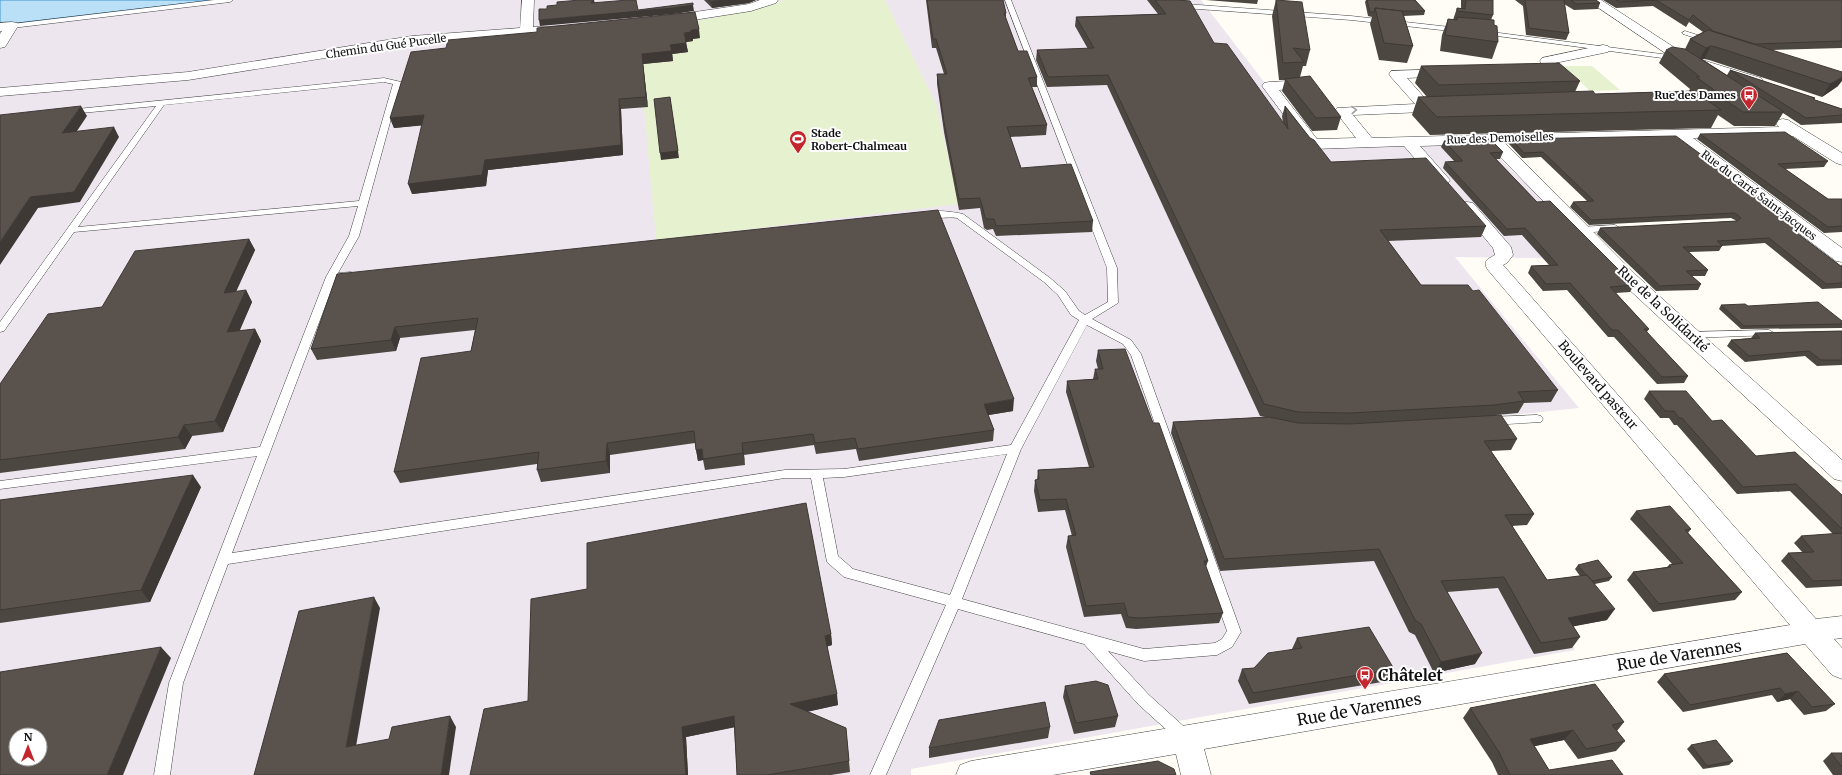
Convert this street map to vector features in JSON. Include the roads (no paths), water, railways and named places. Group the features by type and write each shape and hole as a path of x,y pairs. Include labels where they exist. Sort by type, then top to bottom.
{"street":[{"path":"526,32 528,0"},
{"path":"658,21 751,7 772,0"},
{"path":"1593,0 1722,84"},
{"path":"0,44 6,26"},
{"name":"Chemin du Gué Pucelle","path":"0,92 188,76 412,40 502,32 582,28"},
{"path":"1520,72 1551,71 1546,61 1603,49"},
{"path":"1683,59 1772,86"},
{"path":"1426,108 1396,74 1458,73"},
{"path":"1710,76 1753,79"},
{"name":"Rue des Demoiselles","path":"1305,84 1269,86 1313,144 1794,131"},
{"path":"1368,143 1342,111 1458,107"},
{"path":"1710,117 1730,132"},
{"path":"1775,118 1842,160"},
{"name":"Rue du Carré Saint-Jacques","path":"1677,134 1842,257"},
{"name":"Rue de la Solidarité","path":"1491,138 1630,280 1842,473"},
{"name":"Boulevard pasteur","path":"1408,141 1502,247 1504,255 1502,259 1494,262 1494,266 1811,631"},
{"name":"Rue de Varennes","path":"971,775 1787,637 1811,631 1842,627"},
{"path":"1811,631 1842,667"},
{"path":"1186,738 1196,775"}],"lane":[{"path":"6,26 230,0"},
{"path":"878,775 954,602 1015,449 1085,319 1113,302 1112,268 1008,0"},
{"path":"1156,0 1170,5 1351,18 1471,31 1683,59"},
{"path":"1685,33 1715,43"},
{"path":"62,112 384,80 397,82 354,236 331,277 176,683 162,775"},
{"path":"0,329 162,102"},
{"path":"70,230 363,203"},
{"path":"816,474 832,558 849,573 1144,655 1217,649 1228,643 1234,632 1136,354 1126,342 1075,313 1062,293 1047,280 960,216 950,214 919,216"},
{"path":"1581,230 1621,228"},
{"path":"331,277 363,274"},
{"path":"1689,335 1781,333"},
{"path":"1481,422 1537,419"},
{"path":"1161,426 1176,425"},
{"path":"224,559 785,474 844,473 1015,449"},
{"path":"0,484 265,450"},
{"path":"1088,639 1144,700 1186,738"}],"water":[{"path":"0,0 214,0 0,25"}],"place":[{"name":"Rue des Dames","path":"1749,110"},
{"name":"Stade Robert-Chalmeau","path":"798,154"},
{"name":"Châtelet","path":"1365,690"}]}
